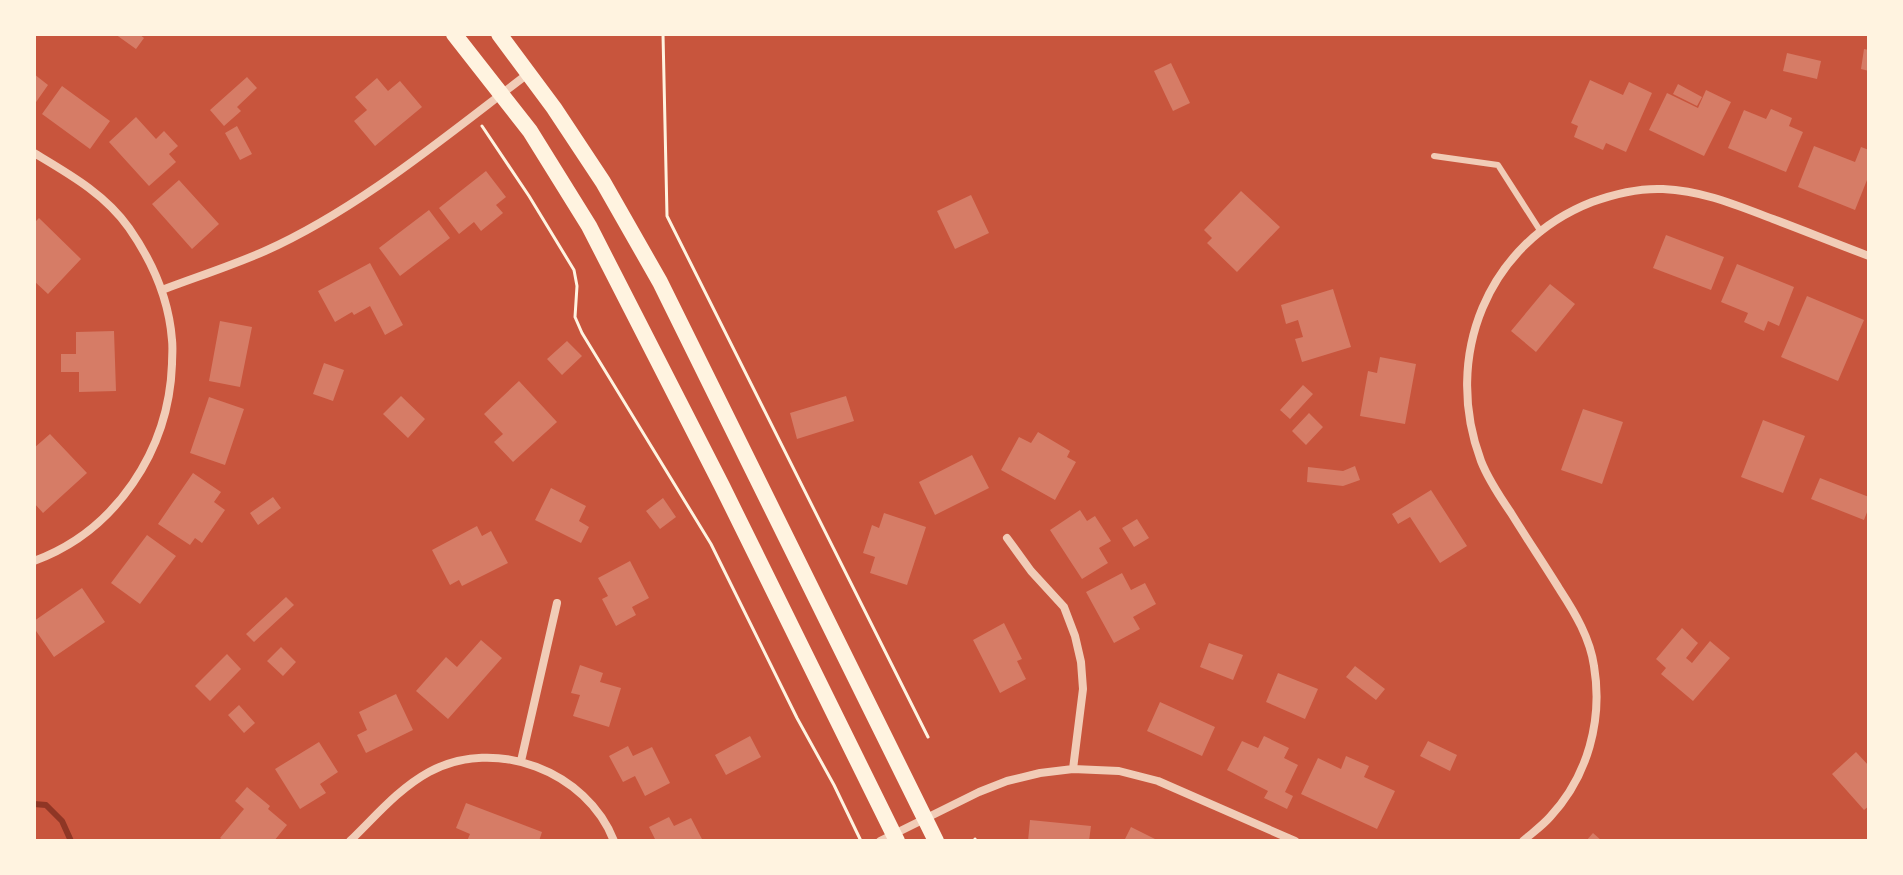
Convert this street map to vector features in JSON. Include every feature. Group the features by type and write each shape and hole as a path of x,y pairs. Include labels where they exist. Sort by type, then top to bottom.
{"main road":[{"path":"454,34 530,131 589,226 708,459 890,839"},
{"path":"499,34 603,182 660,282 936,841"}],"street":[{"path":"162,290 265,251 324,220 374,188 529,73"},
{"path":"34,153 75,178 107,203 127,226 148,258 162,290 172,340 171,391 158,439 132,487 97,525 54,554 34,561"},
{"path":"1523,841 1551,817 1576,781 1591,745 1597,705 1594,665 1587,638 1576,615 1496,490 1482,462 1468,417 1470,344 1490,290 1529,241 1577,209 1606,197 1663,189 1714,196 1869,256"},
{"path":"1007,538 1031,571 1064,607 1075,636 1083,689 1073,769"},
{"path":"521,761 557,603"},
{"path":"350,841 402,791 430,772 474,758 521,761 560,776 591,802 614,841"},
{"path":"890,839 1007,781 1073,769 1119,771 1158,781 1295,841"}],"lane":[{"path":"1434,156 1498,165 1541,232"}],"path":[{"path":"663,34 667,216 928,737"},
{"path":"474,115 574,270 577,286 575,317 582,333 711,544 861,841"}],"building":[{"path":"115,34 139,34 144,38 136,49"},
{"path":"1864,49 1869,50 1869,71 1861,69"},
{"path":"1787,53 1821,61 1817,79 1783,71"},
{"path":"1171,63 1190,103 1173,111 1154,71"},
{"path":"34,74 48,85 34,105"},
{"path":"247,77 257,88 237,107 241,111 224,126 210,110"},
{"path":"377,78 388,91 400,81 422,107 375,146 354,121 367,110 355,97"},
{"path":"1590,80 1623,95 1629,82 1652,93 1626,152 1606,143 1603,150 1574,137 1578,126 1571,123"},
{"path":"1678,84 1702,97 1697,106 1673,94"},
{"path":"62,86 110,121 90,149 42,114"},
{"path":"1706,90 1731,102 1704,156 1649,130 1667,93 1698,108"},
{"path":"1771,109 1792,118 1789,126 1803,132 1786,172 1728,148 1744,110 1766,119"},
{"path":"136,117 156,139 164,131 178,146 169,154 176,162 149,186 109,142"},
{"path":"237,126 252,154 240,160 225,133"},
{"path":"1814,146 1855,162 1861,147 1869,150 1869,175 1855,210 1798,187"},
{"path":"486,171 506,197 496,205 503,213 481,231 474,222 459,234 439,208"},
{"path":"179,180 219,224 192,249 152,204"},
{"path":"1241,191 1280,227 1237,272 1207,243 1212,238 1204,230"},
{"path":"971,195 989,233 955,249 937,211"},
{"path":"429,210 450,238 400,276 379,248"},
{"path":"39,218 81,259 48,294 34,281 34,223"},
{"path":"1666,235 1724,257 1711,290 1653,268"},
{"path":"370,263 403,325 385,335 370,306 335,322 318,291"},
{"path":"1737,264 1794,287 1779,326 1768,321 1764,331 1744,322 1748,313 1721,302"},
{"path":"1550,284 1575,304 1536,352 1511,331"},
{"path":"1333,289 1351,347 1302,362 1295,339 1303,337 1298,320 1286,324 1281,305"},
{"path":"1807,296 1864,320 1838,381 1781,357"},
{"path":"220,321 252,327 240,387 209,381"},
{"path":"114,331 116,391 79,392 79,372 61,372 61,354 76,354 76,332"},
{"path":"567,341 582,356 562,375 547,359"},
{"path":"1380,357 1416,364 1405,424 1360,416 1368,371 1377,373"},
{"path":"324,363 344,370 333,401 313,394"},
{"path":"519,381 557,422 513,462 494,442 503,434 484,414"},
{"path":"1303,385 1313,394 1290,419 1280,410"},
{"path":"401,396 425,419 408,438 383,414"},
{"path":"846,396 854,421 797,439 790,413"},
{"path":"209,397 244,409 225,465 190,453"},
{"path":"1583,409 1623,422 1602,484 1561,470"},
{"path":"1309,413 1323,427 1306,445 1292,431"},
{"path":"1763,420 1805,436 1783,493 1741,477"},
{"path":"1038,432 1070,451 1067,457 1076,462 1055,500 1001,470 1019,437 1031,443"},
{"path":"50,434 87,473 43,513 34,503 34,448"},
{"path":"972,455 989,488 935,515 919,482"},
{"path":"1355,466 1360,480 1343,486 1307,482 1308,467 1343,471"},
{"path":"193,473 221,492 214,502 225,510 202,543 195,538 190,545 158,524"},
{"path":"1820,478 1869,497 1864,520 1811,499"},
{"path":"551,488 586,506 579,521 589,527 581,543 535,520"},
{"path":"1431,490 1467,546 1440,563 1410,517 1398,524 1392,514"},
{"path":"273,497 281,508 258,525 250,513"},
{"path":"663,498 676,517 660,529 646,511"},
{"path":"1080,510 1087,521 1095,516 1111,541 1099,548 1108,563 1082,579 1050,530"},
{"path":"884,513 926,527 907,585 870,573 875,557 863,553 872,525 879,528"},
{"path":"1137,519 1149,538 1134,547 1122,528"},
{"path":"477,526 482,536 491,531 508,563 462,586 459,580 450,585 432,550"},
{"path":"147,535 176,556 140,604 111,583"},
{"path":"630,561 649,598 632,607 636,615 616,626 602,599 608,596 598,578"},
{"path":"1122,573 1131,590 1145,583 1156,604 1133,617 1140,629 1114,643 1086,592"},
{"path":"82,588 105,622 54,657 34,628 34,621"},
{"path":"286,597 294,605 254,642 246,634"},
{"path":"1004,623 1022,659 1017,661 1026,679 1000,693 973,640"},
{"path":"1682,628 1698,643 1686,658 1692,663 1710,641 1730,658 1693,701 1661,674 1666,668 1656,659"},
{"path":"481,640 502,658 448,719 416,691 446,657 457,667"},
{"path":"1209,643 1243,655 1233,680 1200,667"},
{"path":"281,647 296,662 283,676 267,661"},
{"path":"227,654 241,669 210,701 195,686"},
{"path":"580,665 603,673 600,682 621,688 609,727 573,716 580,695 571,693"},
{"path":"1355,666 1385,689 1376,700 1346,677"},
{"path":"1278,673 1318,689 1305,719 1266,702"},
{"path":"396,694 413,730 366,753 357,735 367,730 359,712"},
{"path":"1160,702 1215,727 1202,756 1147,731"},
{"path":"239,705 255,723 244,733 228,715"},
{"path":"750,736 761,757 726,775 715,755"},
{"path":"1264,736 1289,748 1284,758 1298,765 1285,792 1293,796 1287,809 1264,798 1268,791 1227,770 1242,741 1258,748"},
{"path":"1428,741 1457,755 1450,771 1420,756"},
{"path":"319,742 338,772 320,784 326,793 300,809 275,769"},
{"path":"628,746 633,756 652,747 670,783 645,796 635,776 623,782 609,756"},
{"path":"1856,752 1869,766 1869,806 1864,810 1832,774"},
{"path":"1346,756 1369,766 1364,777 1395,791 1377,829 1301,794 1318,758 1341,769"},
{"path":"247,787 287,825 274,841 224,841 220,838 244,809 235,801"},
{"path":"466,803 542,832 539,841 467,841 470,834 456,828"},
{"path":"669,817 674,826 691,818 703,841 656,841 649,827"},
{"path":"1030,820 1091,826 1089,841 1028,841"},
{"path":"1131,827 1159,841 1124,841"},
{"path":"1593,833 1602,841 1586,841"}],"waterway":[{"path":"34,804 46,805 62,821 71,841"}]}
